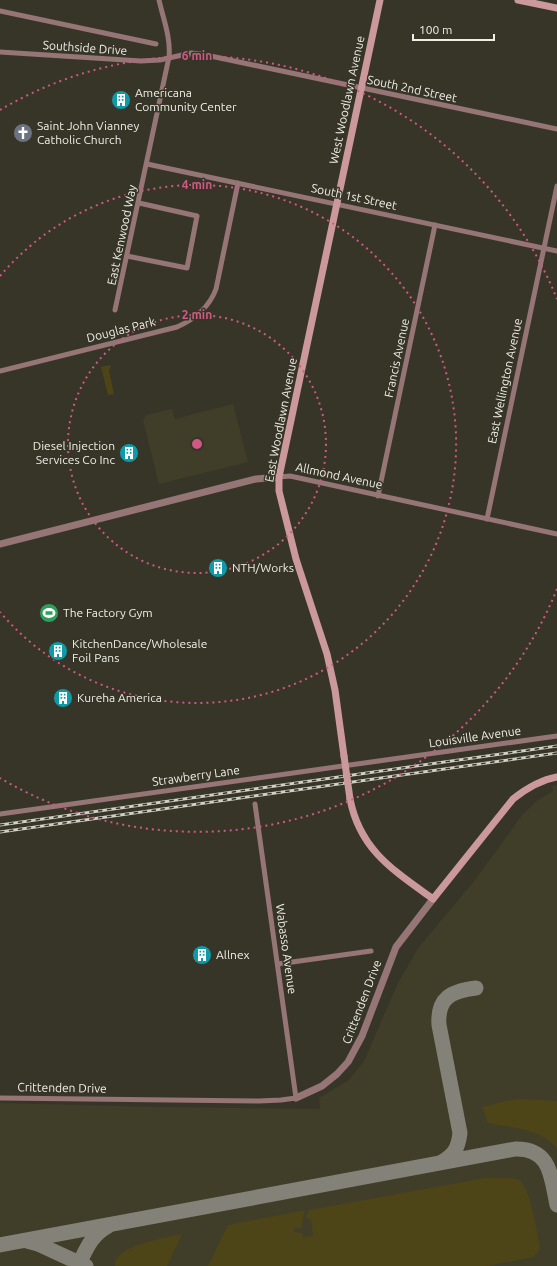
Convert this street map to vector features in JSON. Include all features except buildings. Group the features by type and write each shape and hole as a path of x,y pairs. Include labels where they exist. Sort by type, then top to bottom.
{"main road":[{"name":"West Woodlawn Avenue","path":"337,204 380,0"},
{"path":"518,0 557,8"},
{"name":"East Woodlawn Avenue","path":"337,204 278,477 279,491 296,559 327,654 335,690 350,799 358,826 373,850 392,868 432,899"},
{"name":"Crittenden Drive","path":"432,899 513,799 538,782 557,776"}],"street":[{"name":"East Kenwood Way","path":"115,310 169,58 170,49 159,0"},
{"path":"0,11 156,44"},
{"name":"Southside Drive","path":"0,52 141,61 155,61 169,58"},
{"name":"South 2nd Street","path":"169,58 191,54 201,54 557,129"},
{"name":"South 1st Street","path":"147,164 238,182 557,251"},
{"name":"Douglas Park","path":"0,371 185,324 198,316 210,303 216,289 238,182"},
{"name":"East Wellington Avenue","path":"487,519 557,186"},
{"path":"127,256 187,268 197,216 139,203"},
{"name":"Francis Avenue","path":"378,496 435,225"},
{"name":"Allmond Avenue","path":"0,544 256,480 290,476 557,534"},
{"name":"Louisville Avenue","path":"396,759 557,736"},
{"name":"Strawberry Lane","path":"0,814 396,759"},
{"name":"Wabasso Avenue","path":"255,804 296,1098"},
{"name":"Crittenden Drive","path":"0,1098 258,1101 296,1098 322,1086 337,1074 351,1058 362,1036 396,947 432,899"},
{"path":"278,964 371,951"}],"shaded area":[{"path":"111,365 109,371 114,394 108,395 101,367"},
{"path":"233,404 248,462 159,484 143,420 146,415 172,409 175,419"},
{"path":"557,785 557,1266 0,1266 0,1103 320,1109 319,1098 349,1080 364,1061 398,983 419,947 475,880 523,814 538,800 553,791 552,786"},
{"path":"521,1099 557,1101 557,1148 550,1141 534,1133 488,1123 482,1107"},
{"path":"485,1178 513,1178 519,1180 523,1184 527,1191 533,1212 540,1249 534,1257 487,1266 208,1266 228,1225 305,1210 302,1228 294,1228 294,1232 302,1233 303,1237 313,1236 311,1220 307,1219 306,1217 309,1210"},
{"path":"182,1234 167,1266 115,1266 116,1259 122,1253 131,1248 154,1240"}],"taxiway":[{"path":"442,1162 455,1150 460,1133 439,1025 440,1008 443,1002 453,994 459,991 476,988"},
{"path":"0,1245 515,1149 527,1150 536,1153 543,1159 551,1175 557,1205"},
{"path":"78,1266 93,1238 108,1226"},
{"path":"27,1241 38,1244 86,1266"}],"railway":[{"path":"0,825 557,746"},
{"path":"0,832 557,753"}],"place":[{"name":"Americana Community Center","path":"121,100"},
{"name":"Saint John Vianney Catholic Church","path":"23,133"},
{"name":"Diesel Injection Services Co Inc","path":"129,453"},
{"name":"NTH/Works","path":"218,568"},
{"name":"The Factory Gym","path":"49,613"},
{"name":"KitchenDance/Wholesale Foil Pans","path":"58,651"},
{"name":"Kureha America","path":"63,698"},
{"name":"Allnex","path":"202,955"}]}
